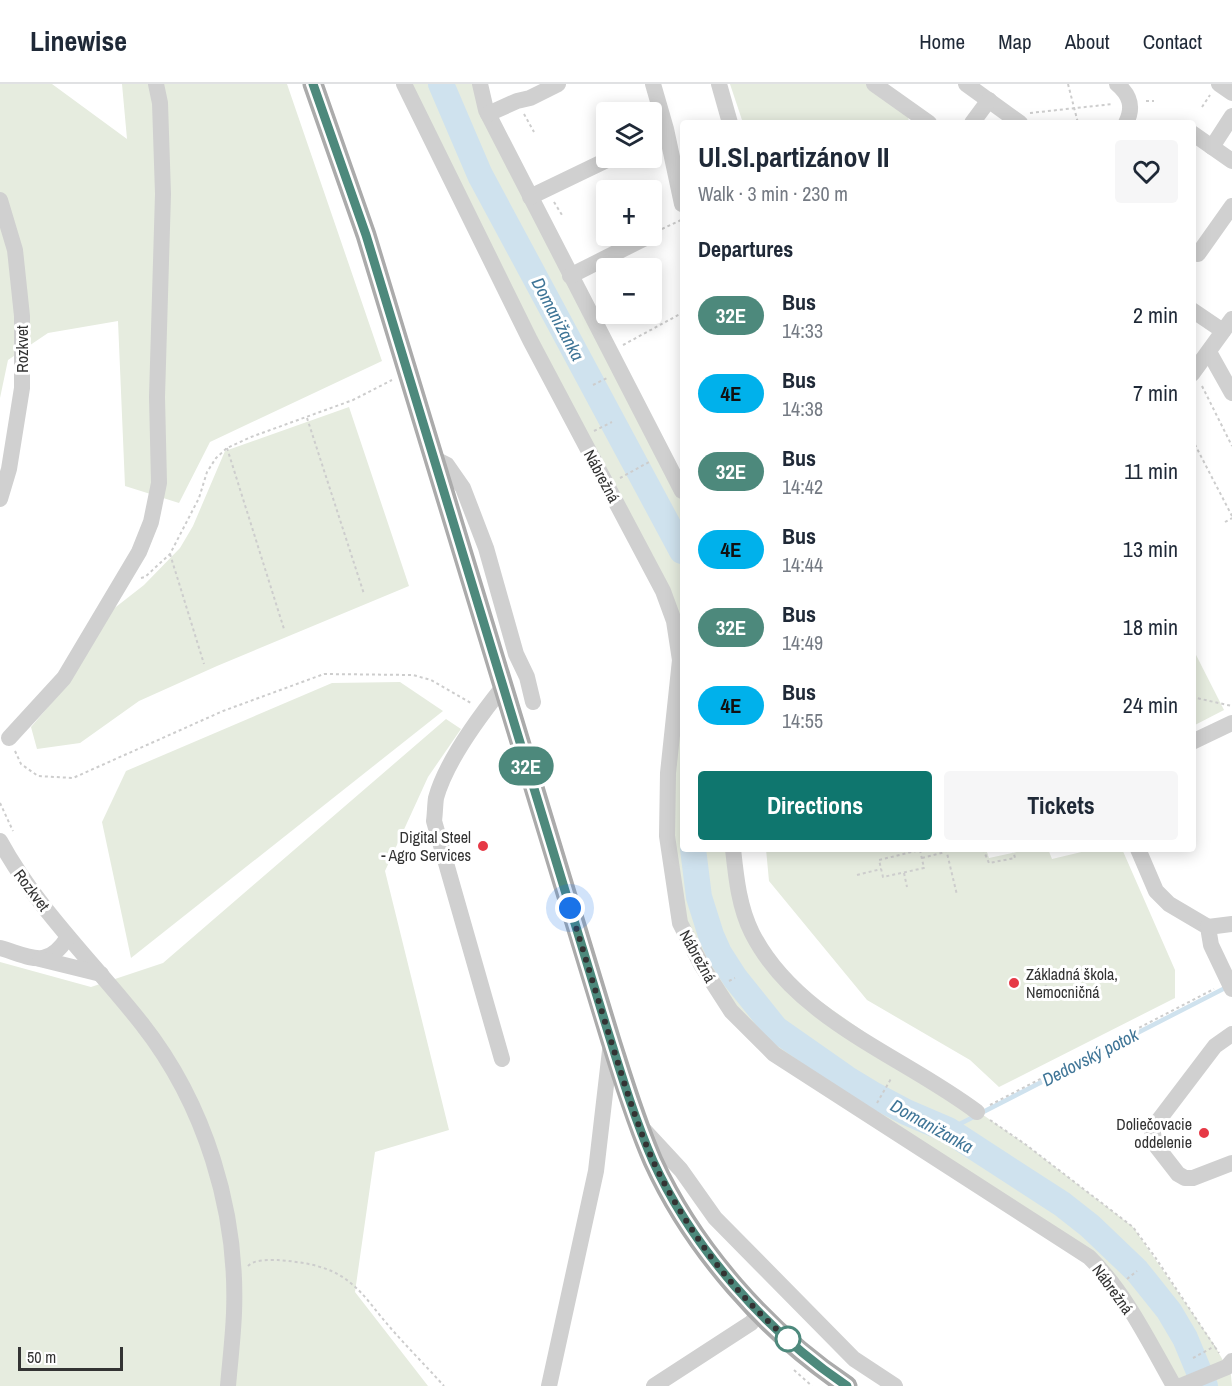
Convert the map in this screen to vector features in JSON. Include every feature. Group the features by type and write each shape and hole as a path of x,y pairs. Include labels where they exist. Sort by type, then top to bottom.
{"main road":[{"path":"313,84 366,235 611,1041 638,1124 653,1161 685,1220 719,1268 804,1354 847,1386"}],"street":[{"path":"9,738 64,678 139,552 151,522 159,483 157,396 164,194 160,103 156,84"},
{"name":"Nábrežná","path":"404,84 530,340 663,591 674,621 680,660 668,773 667,836 680,923 702,966 731,1011 774,1054 1089,1257 1112,1283 1147,1338 1182,1384"},
{"path":"480,84 488,114 680,487"},
{"path":"488,114 517,101 530,99 558,84"},
{"path":"653,84 666,129 680,195"},
{"path":"719,84 729,120"},
{"path":"966,84 1014,119"},
{"path":"1117,84 1125,90 1131,102 1128,120"},
{"path":"883,87 925,120"},
{"path":"1215,88 1232,93"},
{"path":"974,120 989,100"},
{"path":"1212,147 1232,116"},
{"path":"1196,136 1232,161"},
{"path":"530,197 596,165"},
{"name":"Rozkvet","path":"0,200 15,250 22,316 22,388 9,469 0,498"},
{"path":"1196,252 1232,206"},
{"path":"570,276 628,246"},
{"path":"1196,313 1227,325 1209,352 1197,379"},
{"path":"1209,352 1232,393"},
{"path":"434,458 447,465 463,488 486,548 533,702"},
{"path":"502,1059 434,821 436,798 449,768 484,711 503,687"},
{"path":"1196,740 1232,723"},
{"name":"Rozkvet","path":"0,841 25,883 143,1025 176,1074 192,1105 215,1167 224,1203 232,1259 234,1312 228,1386"},
{"path":"733,852 737,885 752,932 778,972 823,1014 952,1093 977,1112"},
{"path":"1139,852 1156,891 1169,904 1208,927 1232,924"},
{"path":"1208,927 1211,945 1230,985"},
{"path":"40,959 58,952 68,937"},
{"path":"0,948 101,975"},
{"path":"1232,1034 1215,1046 1152,1131 1157,1147 1178,1174 1185,1178 1192,1178 1232,1163"},
{"path":"549,1386 596,1171 611,1041"},
{"path":"638,1124 681,1170 715,1218 854,1359 895,1386"},
{"path":"654,1386 751,1323 760,1311"},
{"path":"1182,1384 1224,1366"}],"path":[{"path":"1068,84 1077,120"},
{"path":"1202,107 1215,88"},
{"path":"517,101 534,132"},
{"path":"1014,119 1074,108 1131,102"},
{"path":"662,229 680,220"},
{"path":"610,352 680,314"},
{"path":"123,579 137,580 145,577 170,554 199,498 207,472 216,458 227,448 353,400 407,372"},
{"path":"1197,379 1232,446"},
{"path":"307,418 364,594"},
{"path":"1196,447 1232,517 1225,522"},
{"path":"227,448 284,628"},
{"path":"606,484 664,455"},
{"path":"170,554 204,664"},
{"path":"9,738 21,764 38,776 73,778 223,711 324,674 413,675 431,680 484,711"},
{"path":"1196,698 1232,706"},
{"path":"912,852 879,860 883,878 924,868 920,852"},
{"path":"922,858 940,852"},
{"path":"946,852 957,895"},
{"path":"984,852 989,863 1015,858 1014,852"},
{"path":"857,875 881,869"},
{"path":"904,873 908,887"},
{"path":"1042,967 1048,1000"},
{"path":"1224,1366 1215,1346 1133,1227 1025,1144 977,1112 1230,985"},
{"path":"870,1116 901,1062"},
{"path":"244,1270 251,1262 267,1260 302,1262 327,1269 343,1277 362,1293 407,1347 444,1386"},
{"path":"1193,1358 1215,1346"}],"shaded area":[{"path":"0,84 52,84 127,139 122,84 287,84 382,361 210,442 179,503 125,486 118,321 48,333 8,360 0,398"},
{"path":"404,84 480,84 596,318 596,324 599,324 680,487 680,852 733,852 737,885 778,972 1025,1144 1133,1227 1215,1346 1231,1375 1232,1386 1174,1386 1101,1268 774,1054 731,1011 680,923 667,836 674,621"},
{"path":"730,84 867,84 908,116 909,120 742,120"},
{"path":"349,407 409,586 139,701 80,743 37,749 31,727 65,687 112,610 144,585 180,548 193,526 225,451"},
{"path":"1196,655 1224,710 1196,724"},
{"path":"400,682 443,711 131,958 102,822 126,771 332,683"},
{"path":"446,719 461,729 428,777 385,871 449,1130 375,1152 355,1292 428,1386 0,1386 0,962 91,987 163,963"},
{"name":"Základná škola, Nemocničná","path":"766,852 987,852 989,858 1016,852 1049,852 1052,859 1081,852 1123,852 1175,970 1175,998 999,1087 970,1060 867,1000 769,881"}],"waterway":[{"name":"Domanižanka","path":"441,84 480,175 680,547"},
{"name":"Domanižanka","path":"693,852 699,897 719,953 735,978 776,1029 874,1095 948,1130 1062,1204 1090,1226 1137,1271 1169,1311 1185,1338 1205,1386"},
{"name":"Dedovský potok","path":"948,1130 1227,987"}],"bus line":[{"name":"32E","path":"313,84 366,235 604,1019 638,1124 653,1161 685,1220 726,1276 783,1335 847,1386"}],"place":[{"name":"Digital Steel - Agro Services","path":"483,846"},
{"name":"Základná škola, Nemocničná","path":"1014,983"},
{"name":"Doliečovacie oddelenie","path":"1204,1133"}],"route":[{"path":"570,908 638,1124 666,1187 685,1220 713,1260 788,1339"}]}
